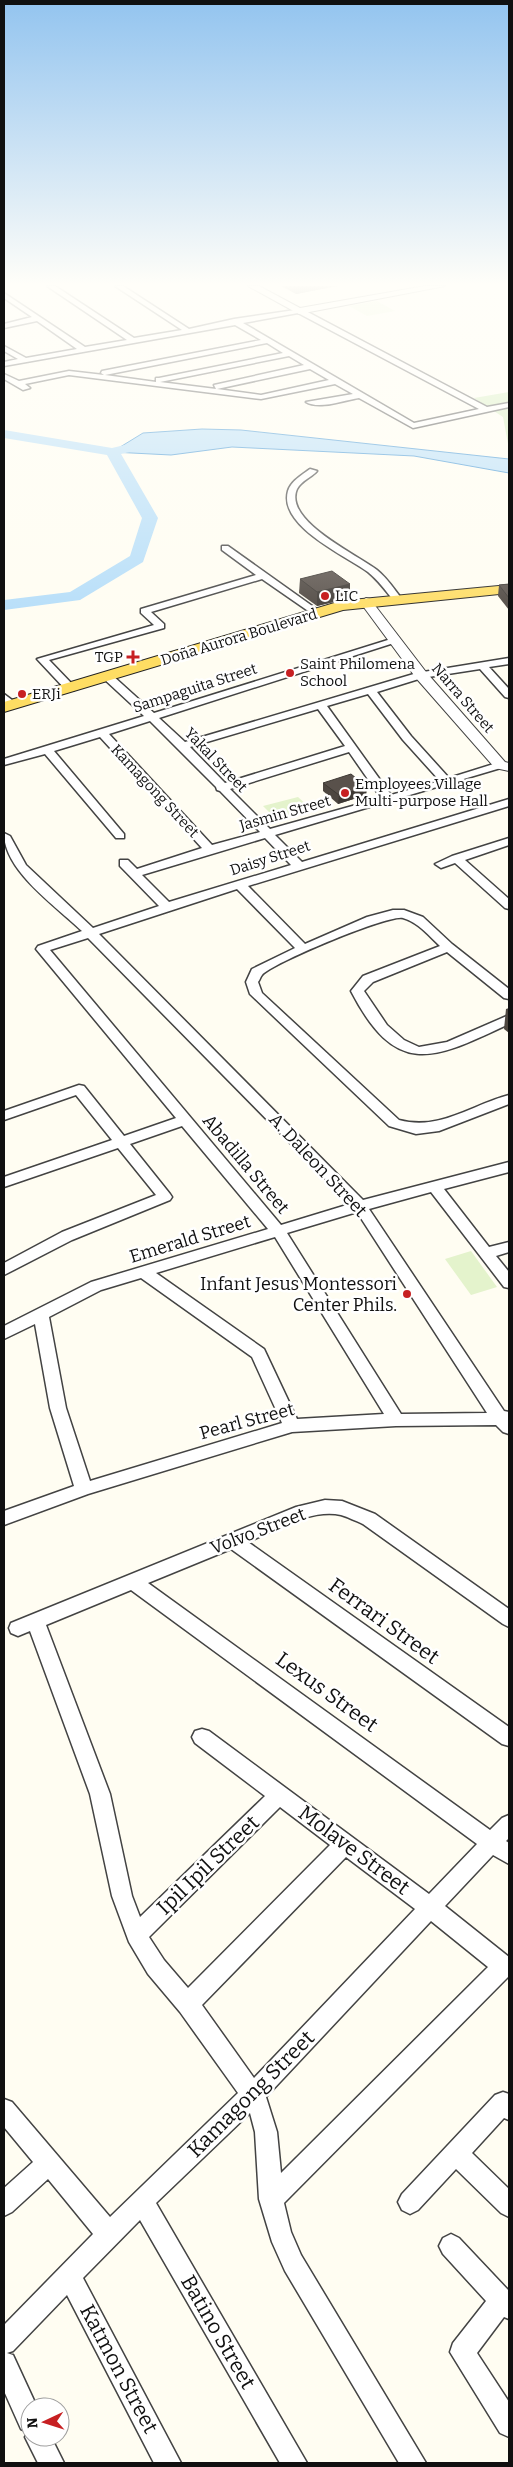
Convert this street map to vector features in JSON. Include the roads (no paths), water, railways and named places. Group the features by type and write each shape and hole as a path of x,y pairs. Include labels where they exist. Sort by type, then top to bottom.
{"main road":[{"name":"Doña Aurora Boulevard","path":"6,703 70,688 317,613 366,602 397,598 509,589"}],"street":[{"path":"310,402 330,401"},
{"path":"370,401 413,426 509,406"},
{"path":"469,401 486,410"},
{"path":"313,471 296,485 292,493 294,510 325,541 371,570 383,580 397,598"},
{"path":"226,548 317,613"},
{"path":"70,688 42,659 161,626 144,611 265,575"},
{"name":"Narra Street","path":"366,602 421,675 505,766"},
{"name":"Sampaguita Street","path":"4,762 48,750 395,640"},
{"path":"183,746 421,675 480,664 509,661"},
{"path":"480,664 509,695"},
{"name":"Yakal Street","path":"108,677 183,746 221,788 299,866"},
{"path":"370,690 407,738 447,782"},
{"path":"321,705 388,799"},
{"name":"Kamagong Street","path":"102,733 209,849"},
{"path":"221,788 352,747"},
{"path":"48,750 120,836"},
{"name":"Jasmin Street","path":"136,873 209,849 269,834 505,766"},
{"path":"504,803 509,814"},
{"name":"Daisy Street","path":"42,949 89,931 240,886 504,803"},
{"name":"A. Daleon Street","path":"4,836 21,867 89,931 360,1206 506,1421"},
{"path":"441,864 509,840"},
{"path":"456,858 509,905"},
{"path":"124,863 136,873 167,907"},
{"path":"240,886 303,948"},
{"path":"509,995 448,948 419,920 404,914 393,914 371,920 303,948 257,972 252,982 256,994 394,1123 416,1129 439,1126 509,1099"},
{"path":"448,948 368,979 357,991 366,1010 380,1026 402,1044 418,1051 438,1050 509,1019"},
{"name":"Abadilla Street","path":"42,949 279,1232 396,1420"},
{"path":"4,1116 79,1089 165,1197 67,1236 4,1270"},
{"path":"4,1182 184,1120"},
{"name":"Emerald Street","path":"4,1333 96,1286 360,1206 509,1166"},
{"path":"434,1186 509,1283"},
{"path":"486,1253 509,1247"},
{"path":"144,1272 258,1353 292,1426"},
{"path":"41,1315 58,1408 84,1489"},
{"name":"Pearl Street","path":"4,1518 84,1489 292,1426 396,1420 506,1421"},
{"name":"Volvo Street","path":"136,1935 122,1896 100,1794 27,1624 302,1512 325,1507 354,1511 370,1519 509,1619"},
{"name":"Ferrari Street","path":"232,1540 509,1738"},
{"name":"Lexus Street","path":"132,1581 502,1848"},
{"name":"Molave Street","path":"202,1737 431,1908 504,1966 271,2199"},
{"name":"Ipil Ipil Street","path":"136,1935 279,1795"},
{"path":"502,1848 509,1824"},
{"path":"188,2004 345,1844"},
{"name":"Kamagong Street","path":"4,2342 142,2201 253,2095 431,1908 502,1848"},
{"path":"136,1935 156,1967 188,2004 253,2095 261,2111 266,2132 271,2199 280,2234 293,2263 413,2463"},
{"path":"410,2202 503,2103 509,2109"},
{"path":"4,2110 109,2234"},
{"path":"456,2153 509,2205"},
{"path":"4,2204 48,2163"},
{"name":"Batino Street","path":"142,2201 294,2463"},
{"path":"451,2246 506,2304 462,2352 509,2424"},
{"name":"Katmon Street","path":"69,2275 168,2463"},
{"path":"4,2364 20,2398"},
{"path":"43,2447 51,2463"}],"water":[{"path":"202,429 241,430 509,459 509,473 414,456 232,447 171,455 112,452 143,433"}],"waterway":[{"path":"4,434 112,452"},
{"path":"112,452 146,444"},
{"path":"4,605 74,596 137,559 150,518 112,452"}],"place":[{"name":"LIC","path":"325,596"},
{"name":"TGP","path":"133,657"},
{"name":"Saint Philomena School","path":"290,673"},
{"name":"ERJi","path":"22,694"},
{"name":"Employees Village Multi-purpose Hall","path":"345,793"},
{"name":"Infant Jesus Montessori Center Phils.","path":"407,1294"}]}
